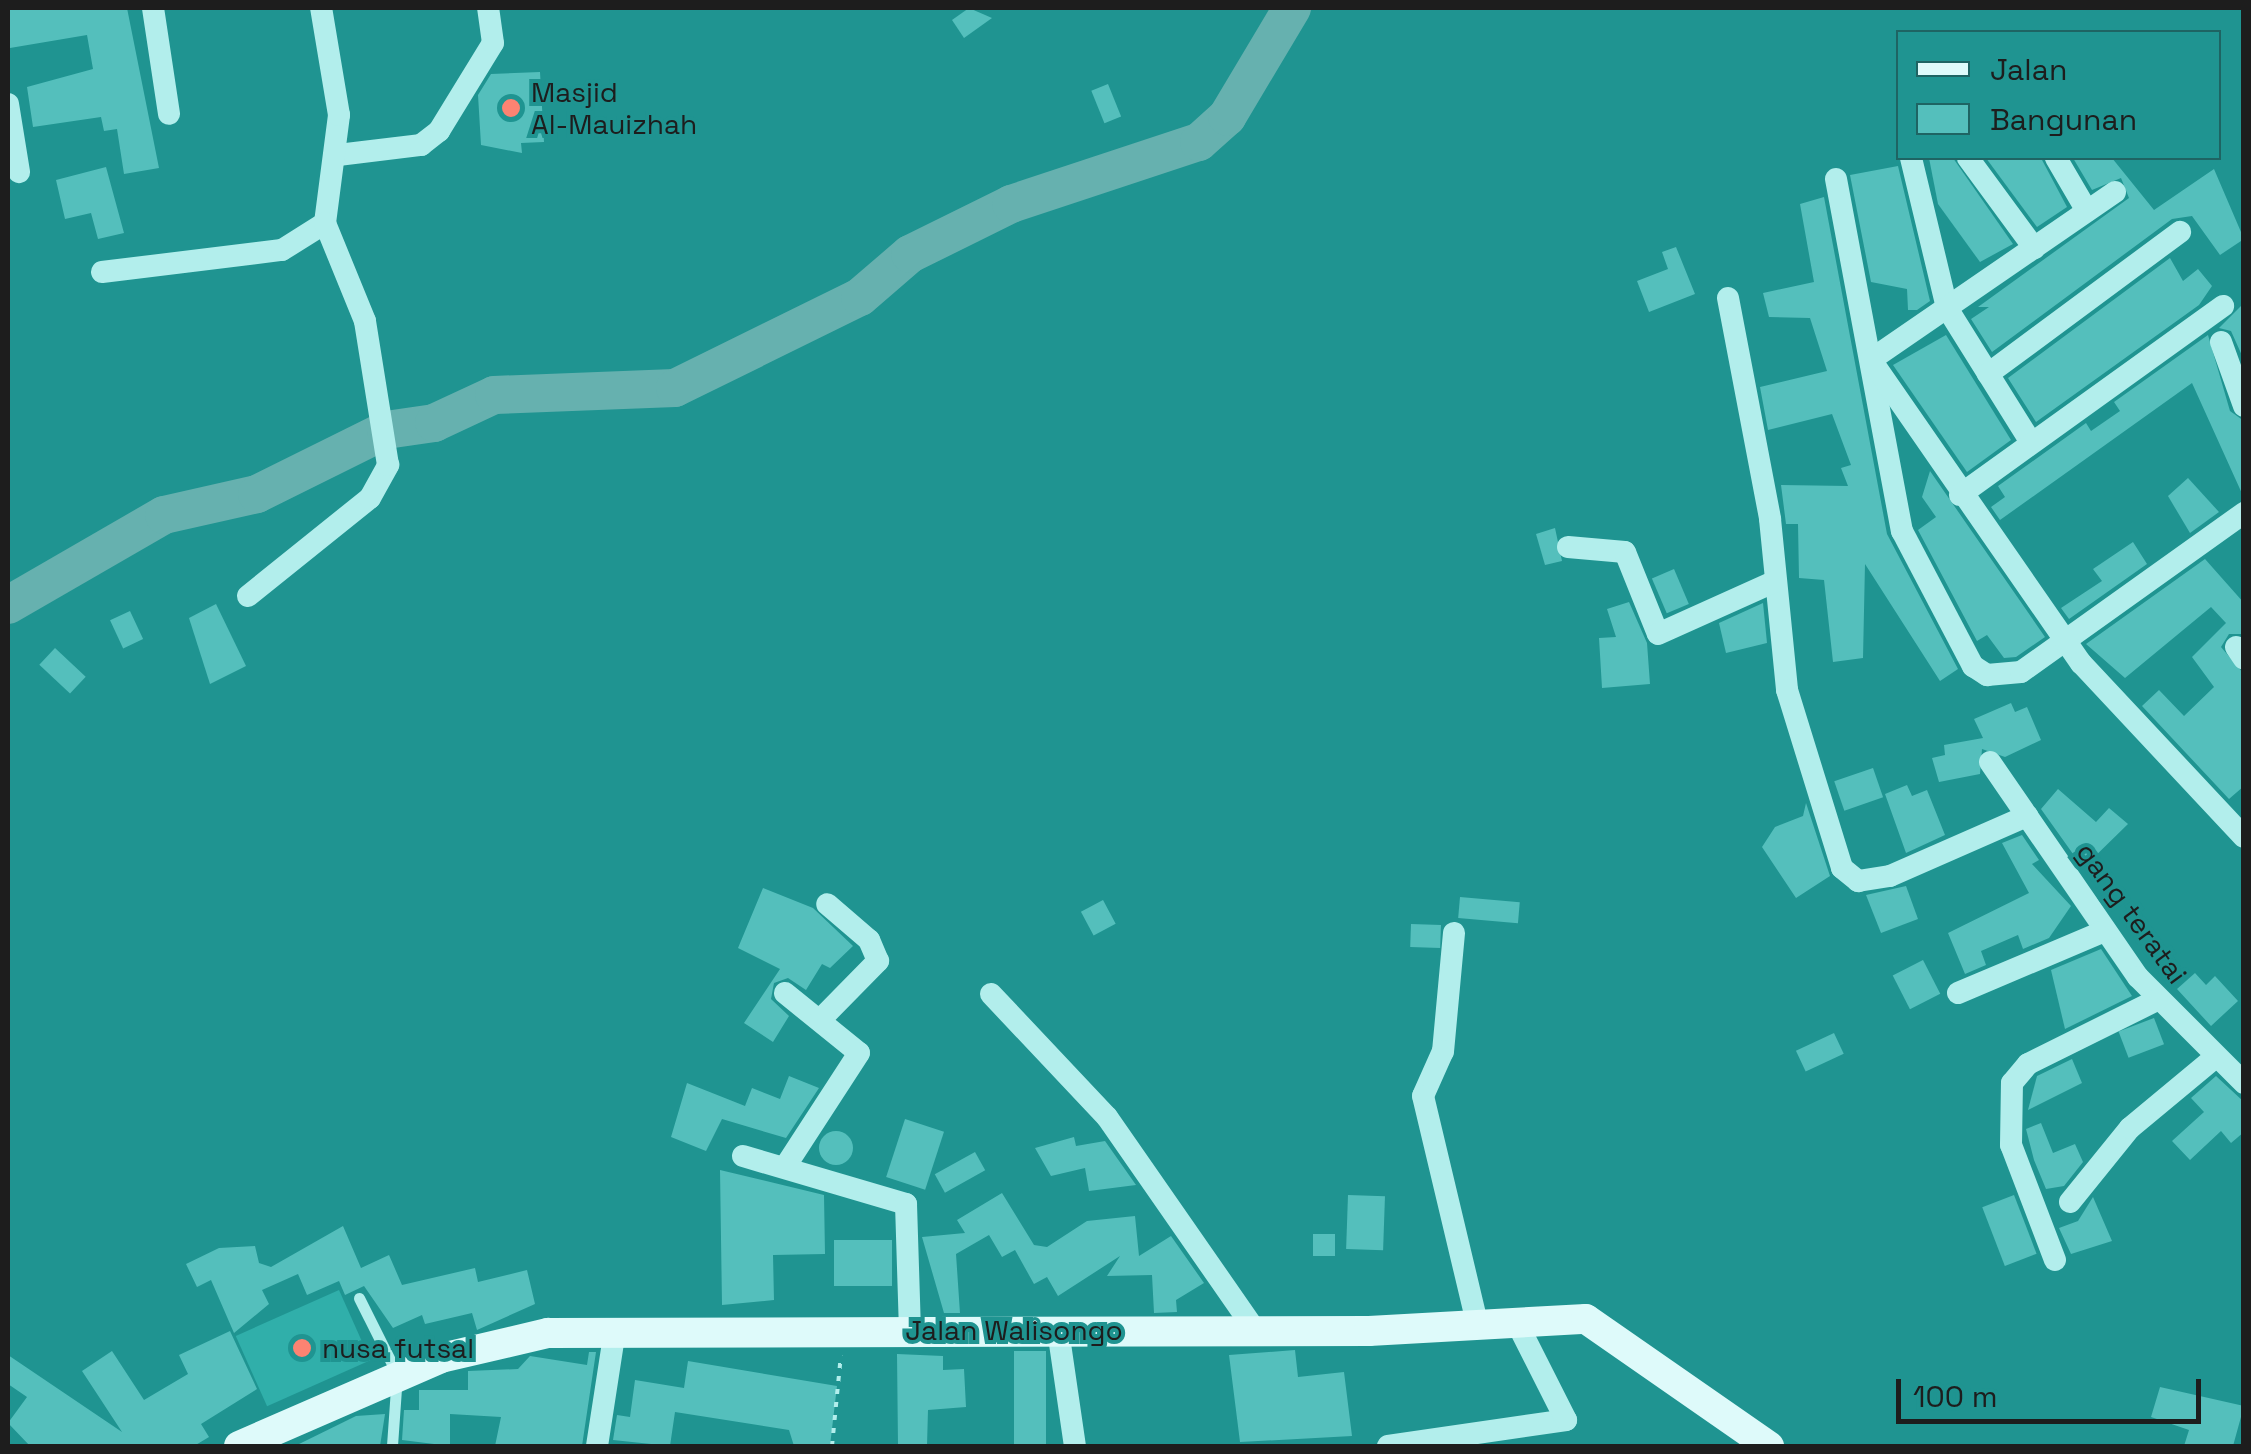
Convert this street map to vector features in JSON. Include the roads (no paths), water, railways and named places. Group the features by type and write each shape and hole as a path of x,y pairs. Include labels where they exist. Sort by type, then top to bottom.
{"street":[{"path":"152,8 169,114"},
{"path":"248,596 370,498 388,465 366,322 325,223 338,155 321,8"},
{"path":"338,155 421,145 439,131 493,43 488,8"},
{"path":"8,104 18,172"},
{"path":"1912,160 1947,308 2030,441"},
{"path":"1969,160 2034,248"},
{"path":"2057,160 2088,211"},
{"path":"1836,179 1902,531 1962,650 1987,675 2003,677 2068,644 2244,513"},
{"path":"1870,360 2115,192"},
{"path":"102,272 282,250 325,223"},
{"path":"1988,374 2180,232"},
{"path":"1728,298 1776,582 1787,690 1849,877 1907,870 2027,816"},
{"path":"1960,495 2030,441 2223,306"},
{"path":"2221,342 2244,406"},
{"path":"1870,360 1960,495 2068,644 2244,837"},
{"path":"1568,547 1625,552 1658,634 1776,582"},
{"name":"gang teratai","path":"1990,762 2157,1000 2213,1059 2244,1083"},
{"path":"820,1020 878,961 870,940 828,904"},
{"path":"1958,993 2105,931"},
{"path":"1454,933 1443,1051 1423,1096 1477,1322"},
{"path":"785,993 859,1054 785,1167"},
{"path":"991,994 1106,1116 1256,1330"},
{"path":"2055,1260 2010,1145 2012,1083 2028,1064 2157,1000"},
{"path":"2070,1202 2130,1128 2213,1059"},
{"path":"743,1156 906,1204 910,1330"},
{"path":"1388,1446 1566,1420 1516,1321"},
{"name":"Jalan Walisongo","path":"239,1446 398,1374 512,1337 615,1330 1256,1330 1516,1321 1599,1321 1770,1446"},
{"path":"598,1446 615,1330"},
{"path":"1058,1330 1075,1446"}],"lane":[{"path":"359,1298 398,1374 392,1446"}],"waterway":[{"path":"8,605 164,515 257,494 386,430 434,423 494,395 675,388 860,297 910,254 1011,204 1199,142 1227,117 1292,8"}],"place":[{"name":"Masjid Al-Mauizhah","path":"511,108"},
{"name":"nusa futsal","path":"302,1348"}]}
